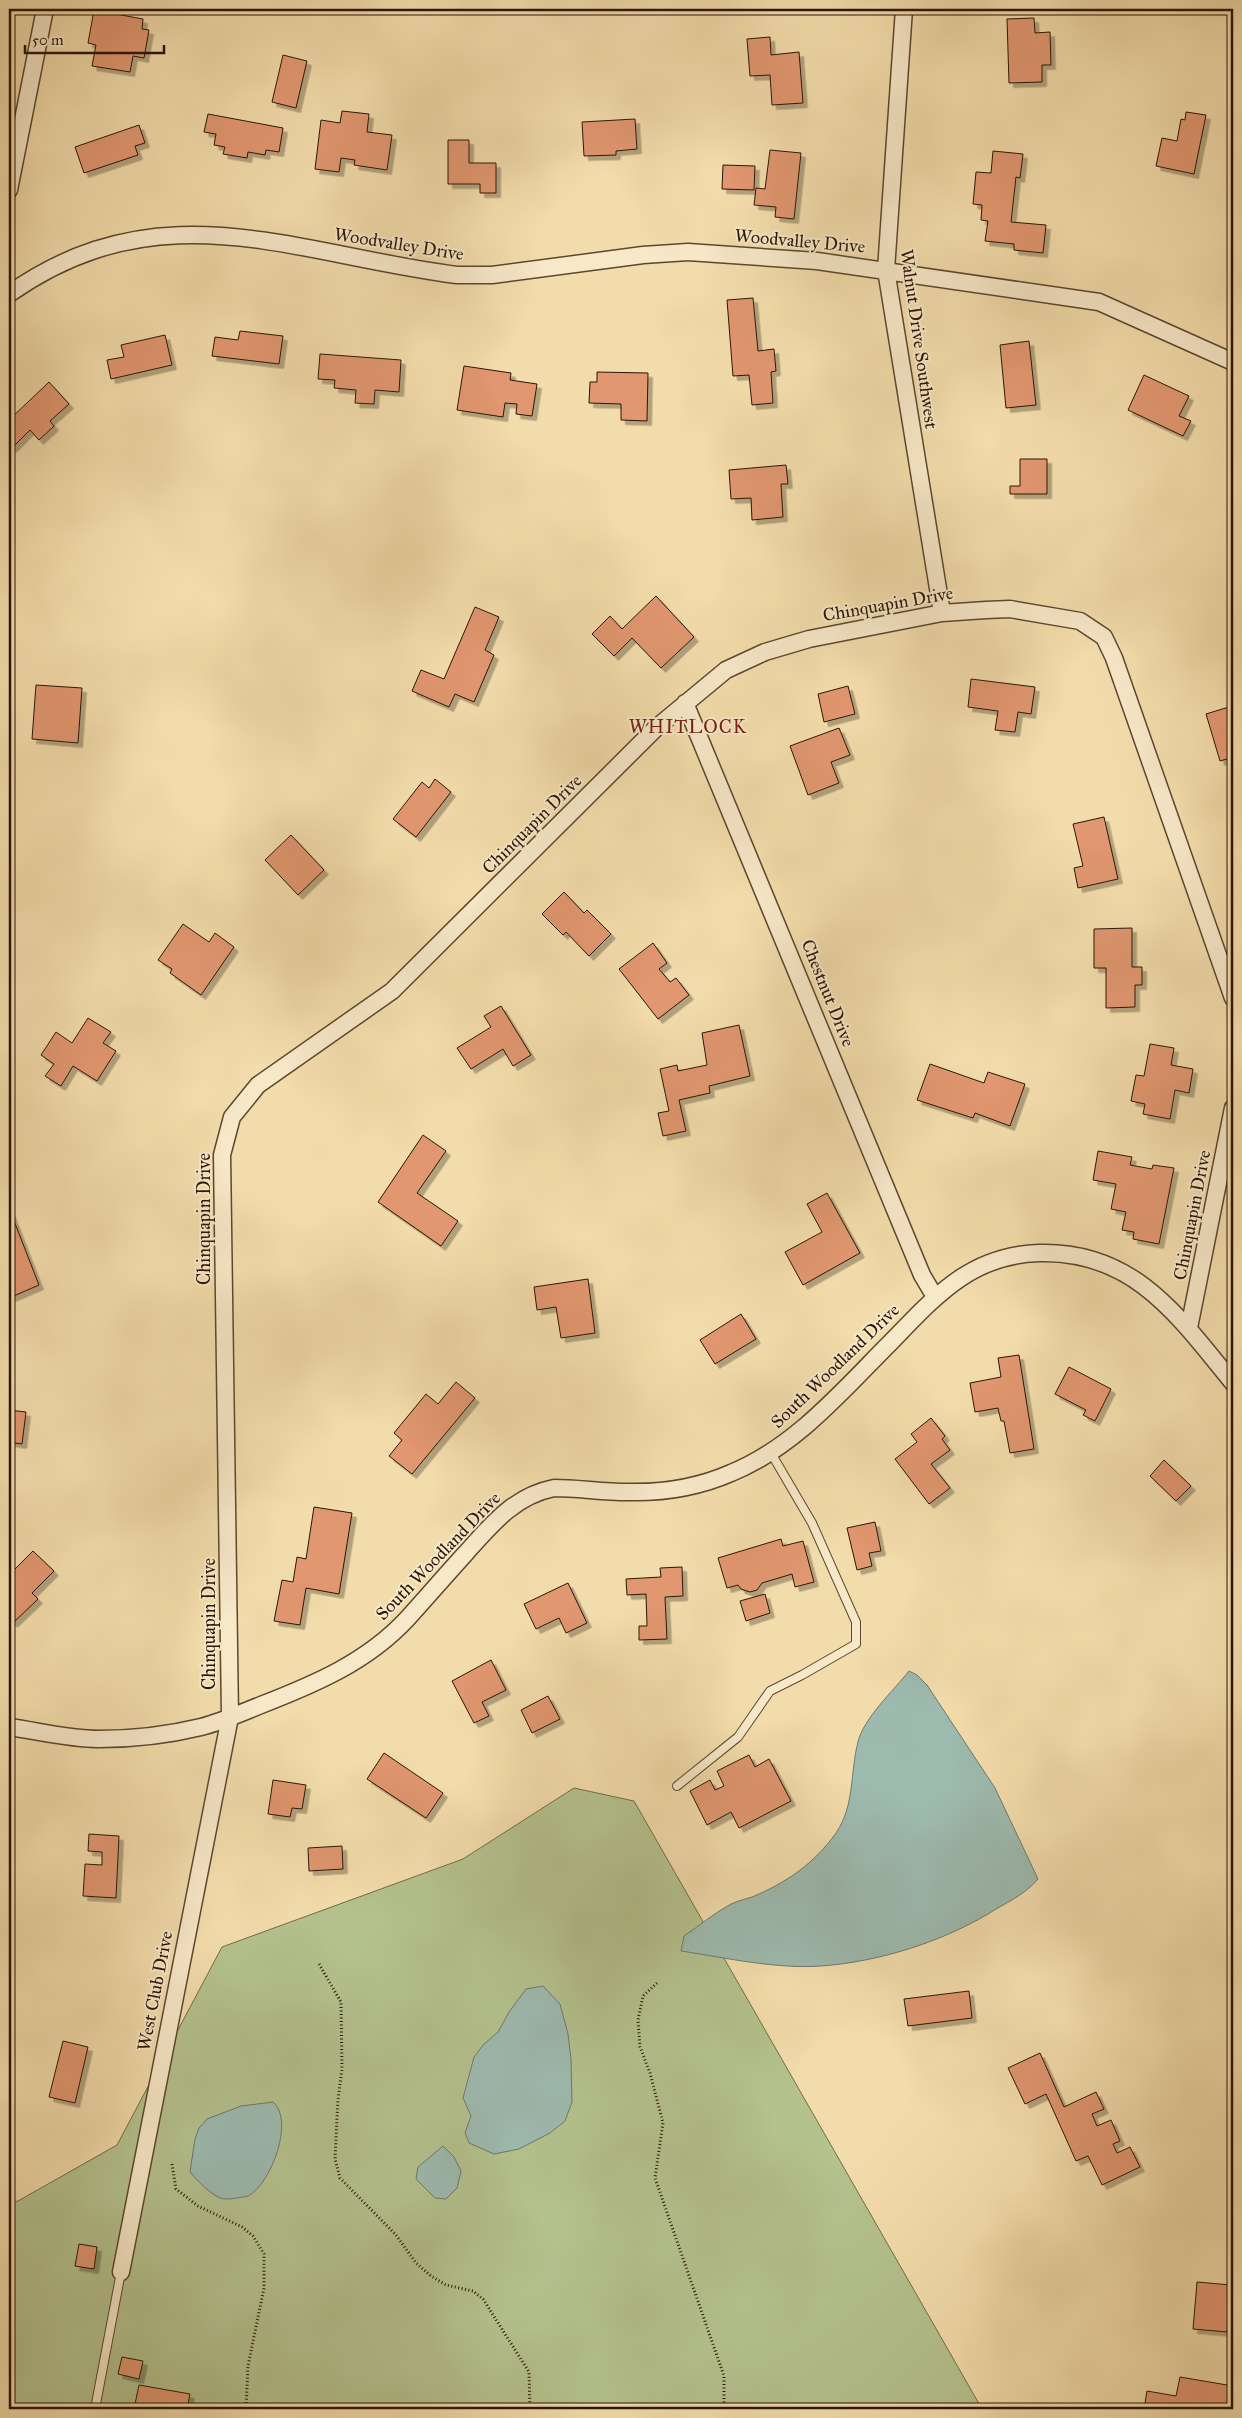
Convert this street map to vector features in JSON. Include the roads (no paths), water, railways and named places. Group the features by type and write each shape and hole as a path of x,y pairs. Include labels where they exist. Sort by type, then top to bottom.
{"street":[{"path":"9,190 45,9"},
{"name":"Walnut Drive Southwest","path":"904,9 886,243 886,270 942,613"},
{"name":"Woodvalley Drive","path":"9,294 42,273 94,249 140,237 189,233 250,238 457,275 492,275 643,255 688,252 817,261 1099,302 1233,362"},
{"name":"Chinquapin Drive","path":"230,1717 228,1440 222,1155 232,1117 258,1085 392,991 649,735 726,670 765,652 824,635 942,613 1010,609 1080,621 1104,637 1118,667 1233,998"},
{"name":"Chestnut Drive","path":"685,703 918,1266 936,1297"},
{"name":"Chinquapin Drive","path":"1188,1328 1195,1304 1233,1108"},
{"name":"South Woodland Drive","path":"9,1728 97,1739 130,1738 201,1727 230,1717 330,1675 370,1653 405,1621 504,1512 529,1495 554,1488 644,1492 694,1485 732,1473 771,1453 811,1421 936,1297 954,1281 988,1263 1031,1253 1067,1254 1102,1262 1138,1280 1160,1298 1188,1328 1233,1383"},
{"name":"West Club Drive","path":"121,2272 230,1717"}],"lane":[{"path":"677,1786 738,1736 770,1691 856,1644 856,1622 812,1523 771,1453"},
{"path":"95,2409 121,2272"}],"district":[{"name":"WHITLOCK","path":"688,726"}]}
